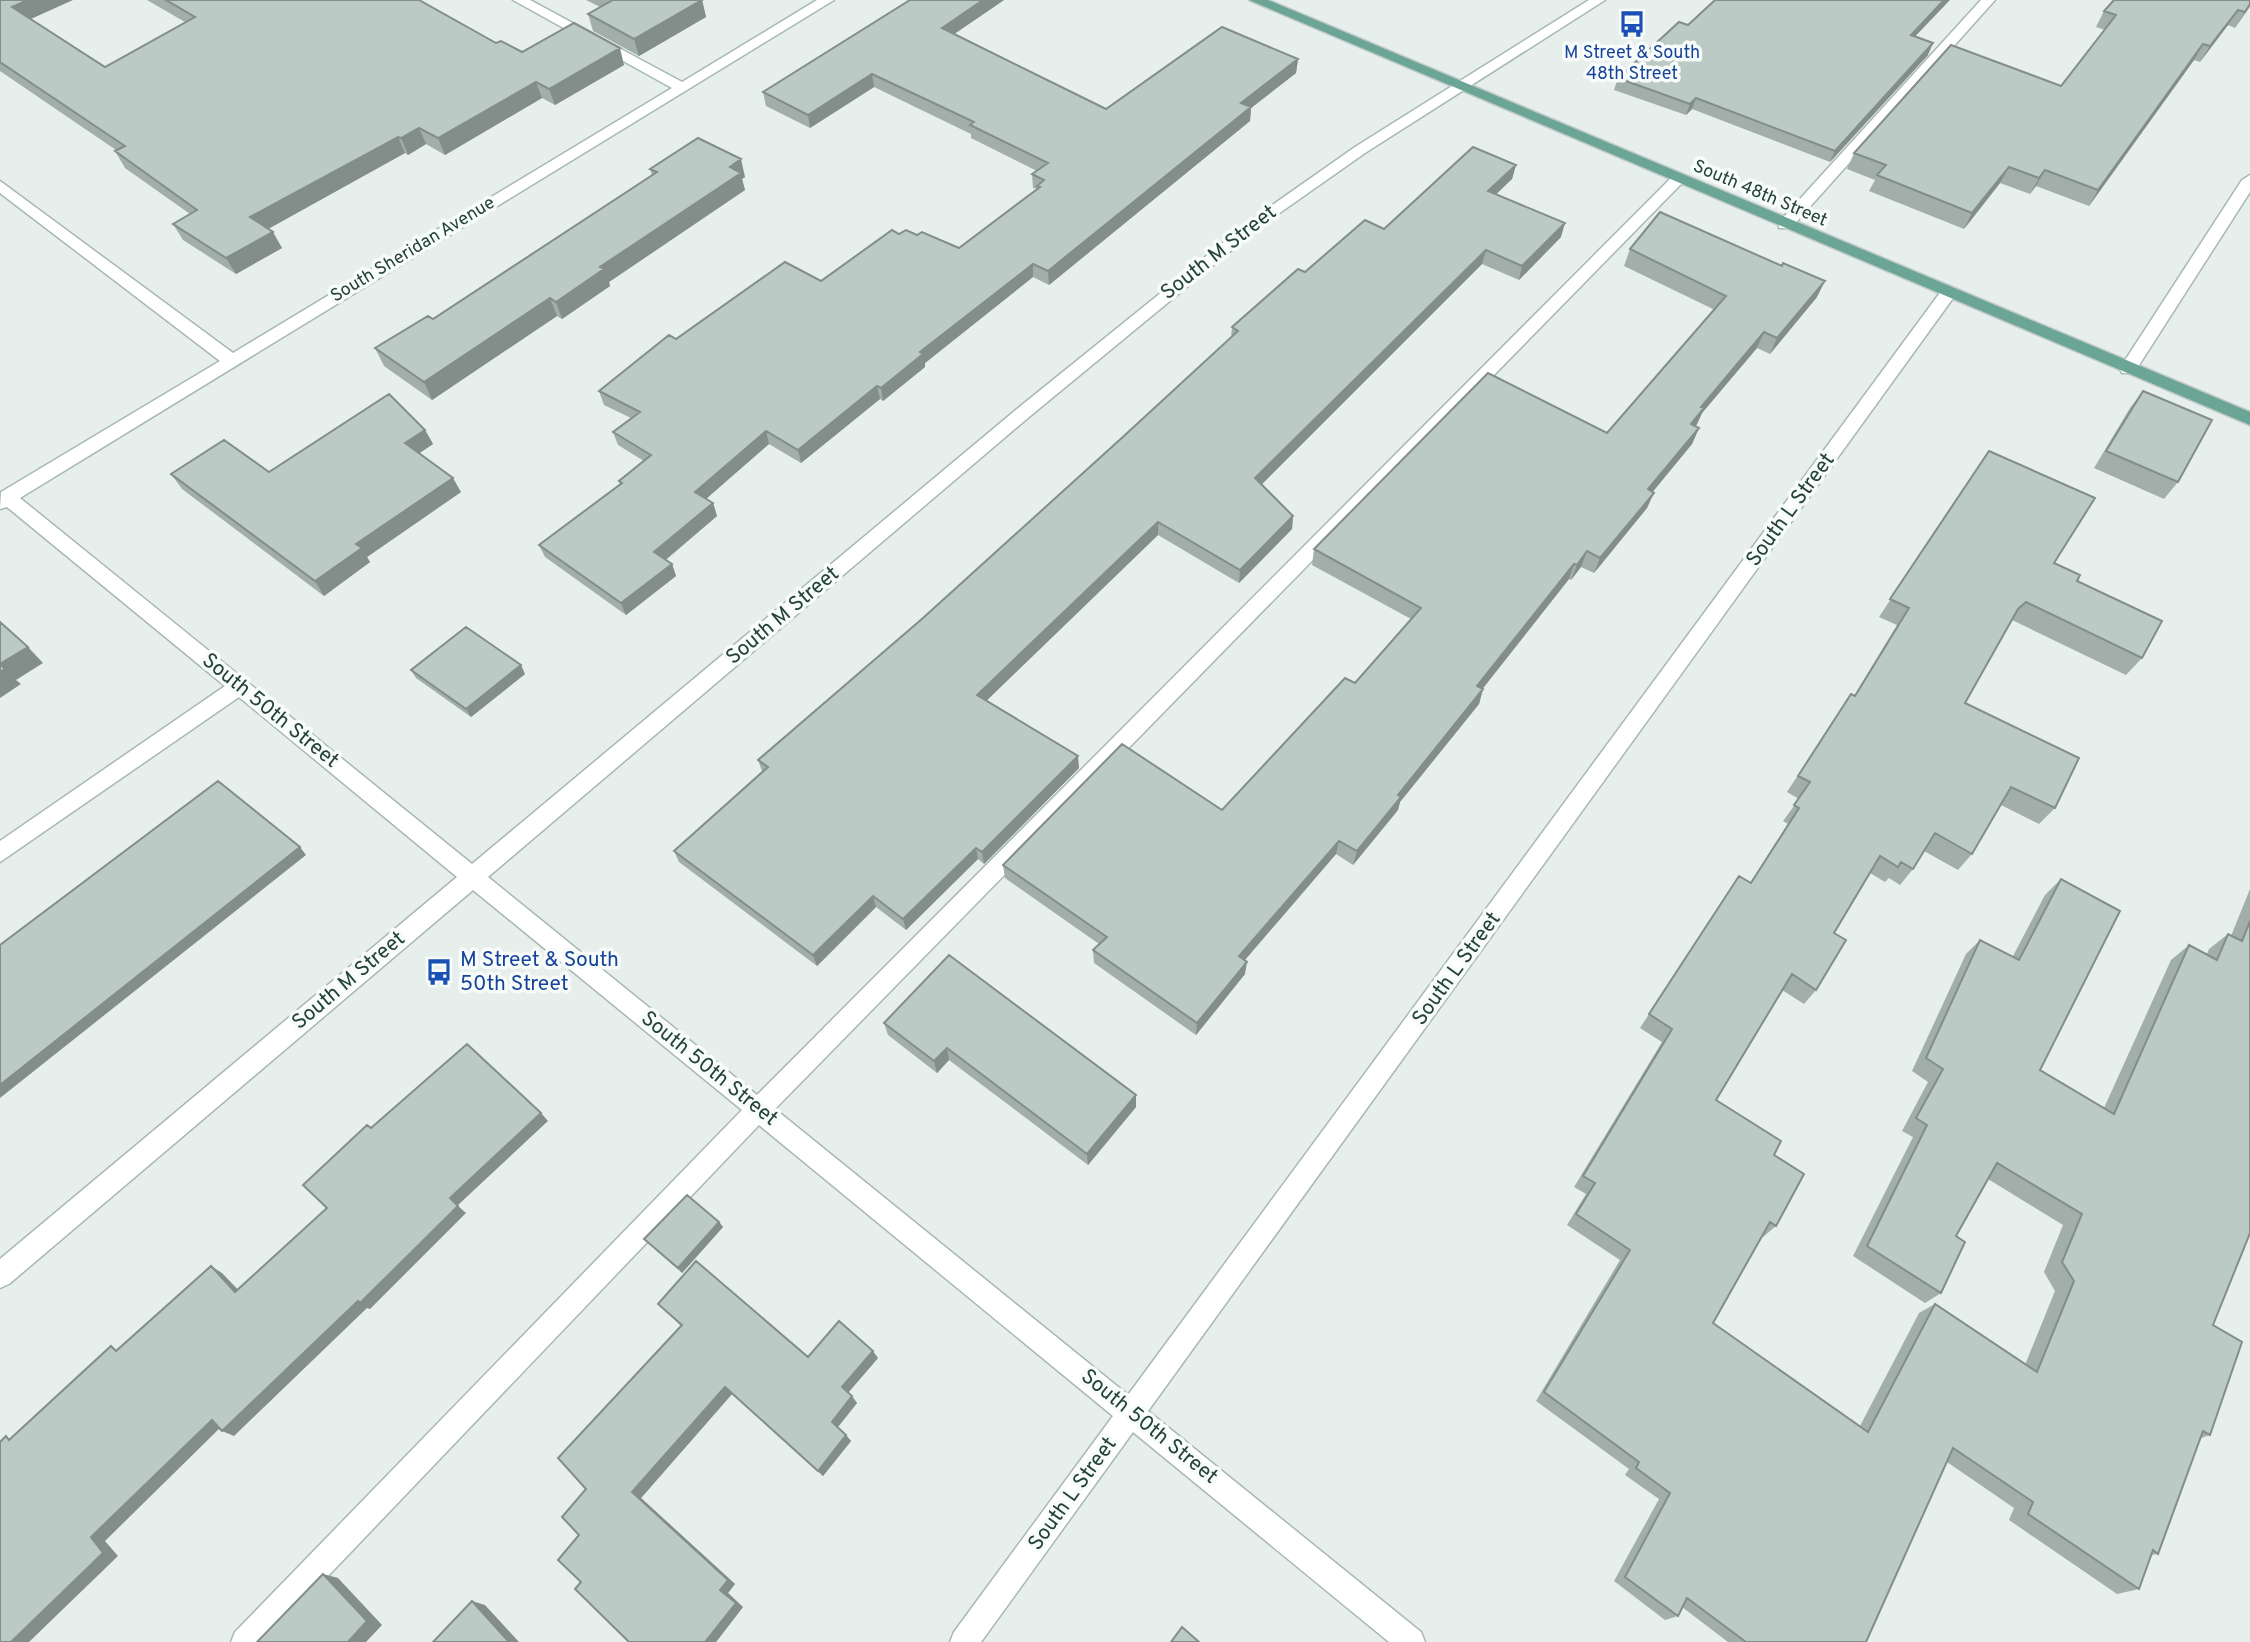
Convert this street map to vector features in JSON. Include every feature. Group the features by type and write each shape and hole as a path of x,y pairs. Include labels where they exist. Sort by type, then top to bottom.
{"main road":[{"name":"South 48th Street","path":"1256,0 1458,88 2250,419"}],"street":[{"path":"520,0 681,88"},
{"name":"South Sheridan Avenue","path":"4,499 827,0"},
{"name":"South M Street","path":"0,1275 1002,430 1196,271 1321,175 1598,0"},
{"path":"1785,225 1988,0"},
{"path":"245,1642 758,1110 1677,180"},
{"path":"2128,369 2250,180"},
{"path":"0,186 232,360"},
{"name":"South L Street","path":"964,1642 1948,294"},
{"name":"South 50th Street","path":"4,499 474,876 1411,1642"},
{"path":"0,853 240,686"}],"building":[{"path":"0,0 28,0 12,7 105,67 195,17 166,0 419,0 496,43 501,41 522,52 574,23 620,48 549,89 536,82 438,138 419,128 401,138 398,137 250,217 273,232 226,258 173,224 197,210 115,151 125,146 0,62"},
{"path":"613,0 702,0 634,39 588,14"},
{"path":"910,0 983,0 942,28 1106,109 1222,27 1298,59 1241,103 1251,107 1048,271 1033,264 920,352 923,354 881,388 877,386 798,450 766,431 695,492 713,503 654,552 672,564 621,603 539,545 622,483 619,481 651,455 613,432 640,412 599,391 669,335 676,339 785,262 821,281 892,230 899,234 906,230 917,235 922,232 959,248 1040,187 1037,186 1044,180 1032,174 1048,163 970,125 974,122 872,74 808,115 763,92"},
{"path":"1715,0 1944,0 1911,35 1933,43 1835,151 1696,98 1690,104 1618,78 1679,22 1688,25"},
{"path":"2114,0 2250,0 2250,4 2245,12 2238,10 2210,46 2203,44 2098,190 2045,170 2039,178 2009,167 1972,213 1877,175 1886,165 1854,153 1951,45 2061,86 2116,15 2104,11"},
{"path":"698,138 741,159 730,167 741,173 600,267 604,269 556,302 550,298 424,382 375,348 428,316 433,319 657,172 650,169"},
{"path":"1473,147 1516,165 1488,191 1565,223 1522,266 1486,250 1255,478 1293,516 1240,570 1158,522 977,695 1078,756 982,852 976,848 903,919 873,896 813,955 674,851 768,767 758,760 923,618 1125,435 1238,331 1232,327 1298,269 1305,272 1365,220 1384,229"},
{"path":"1660,212 1782,266 1783,263 1825,281 1777,338 1764,332 1701,407 1704,408 1691,424 1699,428 1648,489 1654,493 1600,558 1587,551 1577,565 1574,564 1477,686 1483,689 1357,851 1339,841 1239,956 1247,962 1197,1023 1093,950 1107,937 1003,865 1122,744 1222,810 1345,678 1355,683 1421,608 1314,549 1488,373 1607,433 1726,296 1630,249"},
{"path":"2143,391 2212,420 2178,482 2106,451"},
{"path":"389,394 425,430 405,443 453,478 356,544 362,548 315,581 171,474 224,440 269,472"},
{"path":"1989,451 2095,498 2054,563 2080,575 2077,581 2162,621 2142,658 2026,602 2018,609 1965,703 2079,758 2055,808 2011,787 1972,854 1935,833 1913,869 1901,862 1898,867 1880,856 1834,933 1846,940 1816,990 1792,974 1716,1100 1781,1141 1774,1155 1804,1174 1776,1226 1770,1222 1713,1323 1868,1432 1935,1304 2037,1372 2074,1281 2062,1262 2082,1214 1997,1163 1956,1236 1965,1242 1941,1293 1867,1246 1927,1125 1916,1118 1943,1069 1926,1058 1980,940 2019,960 2061,879 2120,911 2040,1070 2114,1114 2189,945 2217,960 2228,934 2242,941 2250,921 2250,1233 2213,1325 2242,1342 2210,1435 2203,1431 2158,1554 2153,1550 2139,1589 2028,1514 2033,1502 1953,1448 1866,1642 1746,1642 1687,1598 1678,1616 1625,1577 1670,1493 1636,1468 1639,1462 1544,1392 1630,1250 1576,1214 1595,1183 1583,1176 1672,1029 1649,1014 1739,876 1751,883 1799,808 1794,805 1810,782 1798,776 1851,694 1855,696 1909,608 1890,599"},
{"path":"0,622 28,647 0,664"},
{"path":"466,627 521,665 466,709 411,670"},
{"path":"218,781 300,847 0,1085 0,945"},
{"path":"949,955 1136,1095 1087,1154 947,1048 934,1061 884,1023"},
{"path":"467,1044 541,1113 450,1198 458,1206 360,1303 358,1301 222,1431 212,1420 91,1537 103,1553 11,1642 0,1642 0,1442 6,1436 9,1440 111,1346 116,1351 211,1266 235,1292 327,1208 303,1185 367,1125 371,1128"},
{"path":"687,1195 719,1222 678,1268 644,1239"},
{"path":"696,1261 808,1357 839,1321 873,1351 842,1387 852,1396 832,1422 846,1435 818,1471 725,1387 632,1492 728,1580 720,1590 736,1603 705,1642 629,1642 575,1589 581,1582 558,1560 579,1535 562,1517 586,1489 558,1458 682,1325 658,1304"},
{"path":"323,1574 367,1621 348,1642 257,1642"},
{"path":"472,1601 509,1642 433,1642"},
{"path":"1182,1627 1199,1642 1171,1642"}],"place":[{"name":"M Street & South 48th Street","path":"1632,24"},
{"name":"M Street & South 50th Street","path":"439,972"}]}
